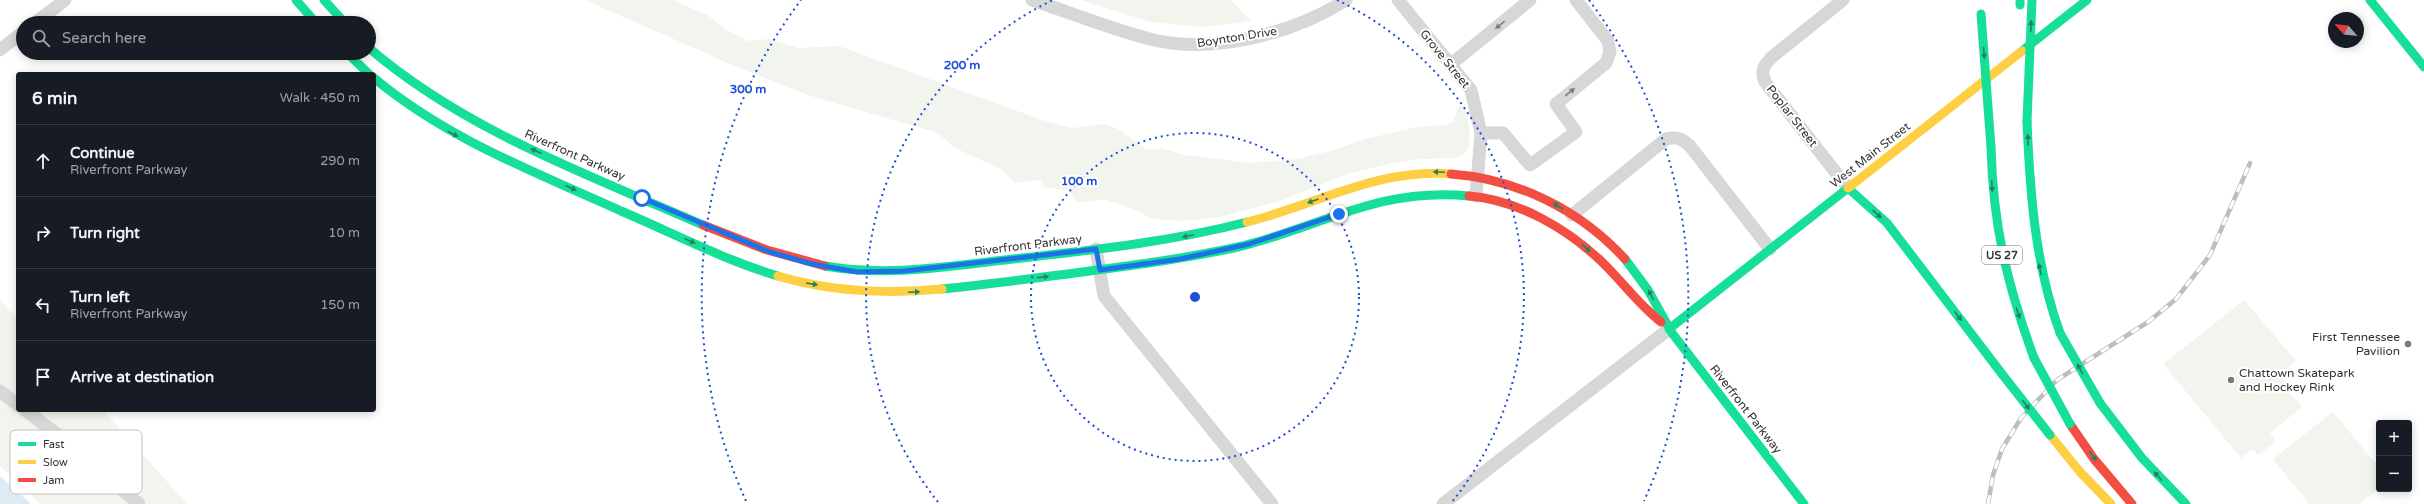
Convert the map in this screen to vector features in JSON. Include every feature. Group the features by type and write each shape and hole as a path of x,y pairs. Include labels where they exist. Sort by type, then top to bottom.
{"main road":[{"path":"296,0 310,16"},
{"path":"324,0 339,16"},
{"path":"2027,121 2032,0"},
{"name":"West Main Street","path":"1669,329 2087,0"},
{"path":"2370,0 2424,67"},
{"name":"US 27","path":"2020,10 2033,234 2044,286 2060,333 2100,402 2142,458 2186,504"},
{"name":"US 27","path":"1981,11 1993,201 2000,250 2013,296 2034,358 2070,424 2094,459 2132,504"},
{"name":"Riverfront Parkway","path":"376,54 427,95 504,137 718,232 770,252 812,264 857,272 904,271 1159,242 1234,226 1372,180 1421,171 1448,172 1519,188 1553,202 1592,228 1619,254 1647,287 1669,329 1804,504"},
{"name":"Riverfront Parkway","path":"355,60 368,72"},
{"name":"Riverfront Parkway","path":"376,80 396,98 436,125 480,148 718,254 764,272 806,283 887,292 935,291 1180,259 1249,244 1374,201 1408,194 1442,192 1476,196 1517,206 1548,221 1580,242 1604,264 1632,297 1669,329"},
{"path":"1848,188 1887,223 2050,435 2081,473 2111,504"}],"street":[{"path":"44,16 65,0"},
{"name":"Boynton Drive","path":"1032,0 1154,40 1200,46 1278,32 1326,12 1346,0"},
{"name":"Grove Street","path":"1398,0 1471,90 1481,133 1476,196"},
{"path":"1450,65 1530,0"},
{"path":"1481,133 1503,133 1530,165 1576,132 1556,104 1606,63 1610,52 1608,41 1576,0"},
{"name":"Poplar Street","path":"1843,0 1772,57 1764,65 1762,75 1765,82 1848,188"},
{"path":"0,50 16,37"},
{"path":"376,75 389,66"},
{"path":"1572,215 1666,139 1674,136 1682,139 1690,146 1770,249"},
{"path":"1096,249 1104,296 1272,504"},
{"path":"1443,504 1669,329"},
{"path":"0,391 16,403"},
{"path":"28,412 51,430"},
{"path":"127,494 139,504"}],"shaded area":[{"path":"585,0 673,0 709,16 725,29 748,41 769,39 798,48 839,46 1042,120 1072,128 1105,124 1118,129 1147,150 1162,148 1184,155 1249,163 1298,159 1334,150 1365,139 1417,127 1447,125 1453,121 1459,106 1464,107 1468,118 1470,133 1468,150 1459,158 1422,159 1393,163 1350,173 1279,201 1220,217 1182,221 1153,219 1135,210 1104,199 1078,203 1069,191 1044,187 1042,180 1014,183 1003,170 953,147 938,133 811,96 737,67"},
{"path":"1081,0 1231,0 1251,21 1202,27 1150,22"},
{"path":"0,300 16,318 16,412 105,412 121,430 10,430 10,475 0,466"},
{"name":"Chattown Skatepark and Hockey Rink","path":"2244,300 2296,361 2284,372 2289,377 2282,383 2302,407 2270,433 2276,441 2258,455 2252,449 2241,458 2163,364"},
{"path":"2333,412 2376,463 2376,490 2359,504 2309,504 2273,459"},
{"path":"142,454 187,504 41,504 30,494 142,494"},
{"path":"0,476 10,485 10,494 20,494 31,504 0,504"}],"railway":[{"path":"1988,504 1993,475 2002,449 2021,418 2057,380 2148,322 2176,299 2210,255 2250,163"}],"traffic: fast":[{"path":"296,0 310,16"},
{"path":"324,0 339,16"},
{"path":"2020,0 2020,5"},
{"path":"2027,121 2032,0"},
{"path":"2022,51 2087,0"},
{"path":"2370,0 2424,67"},
{"path":"1981,14 1991,147"},
{"path":"376,53 406,77 446,104 487,127 572,168 703,225"},
{"path":"354,60 367,72"},
{"path":"376,80 402,100 431,119 493,153 718,254 758,270 778,276"},
{"path":"2027,121 2032,202 2039,255 2060,333"},
{"path":"1991,147 1995,203 2003,254 2016,305 2034,358"},
{"path":"1669,329 1848,188"},
{"path":"1848,188 1887,223 2002,374"},
{"path":"942,289 1104,269 1194,256 1268,239 1378,203 1406,197 1436,195 1469,196"},
{"path":"825,266 872,271 942,267 1131,245 1189,235 1247,222"},
{"path":"1625,259 1648,290 1672,333 1804,504"},
{"path":"2060,333 2100,403"},
{"path":"2034,358 2070,424"},
{"path":"2002,374 2050,435"},
{"path":"2100,403 2142,458 2186,504"}],"traffic: slow":[{"path":"1848,188 2022,51"},
{"path":"1247,222 1373,182 1424,174 1451,174"},
{"path":"778,276 818,285 859,290 921,291 942,289"},
{"path":"2050,435 2081,473 2111,504"}],"traffic: jam":[{"path":"1451,174 1500,182 1524,190 1546,200 1568,212 1588,226 1607,241 1625,259"},
{"path":"1469,196 1505,203 1557,227 1572,237 1601,261 1645,308 1661,322"},
{"path":"703,225 767,250 825,266"},
{"path":"2070,424 2094,459 2132,504"}],"place":[{"name":"First Tennessee Pavilion","path":"2408,344"},
{"name":"Chattown Skatepark and Hockey Rink","path":"2231,380"}],"route":[{"path":"642,198 718,232 770,252 812,264 857,272 904,271 1096,249 1100,270 1180,259 1249,244 1339,214"}]}
